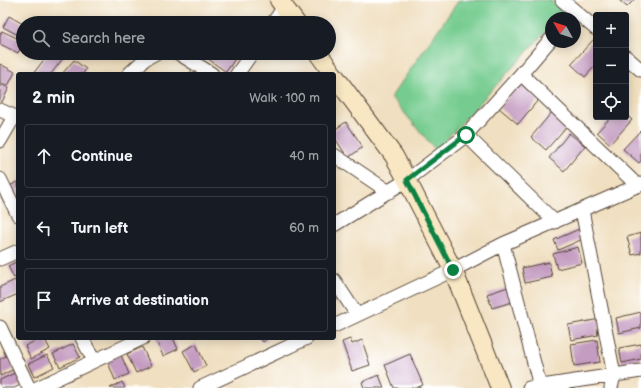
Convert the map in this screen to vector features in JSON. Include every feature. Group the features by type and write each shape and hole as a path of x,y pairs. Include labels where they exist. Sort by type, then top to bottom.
{"main road":[{"path":"282,3 291,16"},
{"path":"323,60 332,72"},
{"path":"336,77 394,156 407,180 453,270 500,388"}],"street":[{"path":"562,0 571,12"},
{"path":"276,16 282,3"},
{"path":"581,20 593,27"},
{"path":"336,224 407,180 466,135 545,46"},
{"path":"132,72 145,60"},
{"path":"189,60 209,72"},
{"path":"238,72 247,60"},
{"path":"629,60 641,70"},
{"path":"336,325 453,270 503,244 640,185 521,74"},
{"path":"0,110 16,118 0,141"},
{"path":"466,135 555,222"},
{"path":"336,156 389,192"},
{"path":"0,179 16,211"},
{"path":"582,210 614,375 610,388"},
{"path":"503,244 534,387 641,371"},
{"path":"0,259 16,252"},
{"path":"336,283 356,315"},
{"path":"0,327 29,388"},
{"path":"83,340 94,361"},
{"path":"37,388 139,340"},
{"path":"200,388 303,340"}],"green space":[{"path":"459,0 550,0 564,12 545,12 545,32 439,147 435,149 391,97"}],"building":[{"path":"619,0 634,0 627,7"},
{"path":"9,16 16,20 16,34 3,27"},
{"path":"2,31 16,38 16,52 0,44 0,35"},
{"path":"593,40 593,68 585,77 571,64"},
{"path":"44,60 62,60 53,72 35,72"},
{"path":"74,60 86,69 84,72 64,72"},
{"path":"210,60 234,60 226,72"},
{"path":"0,64 15,72 8,86 0,82"},
{"path":"520,83 539,99 518,124 499,108"},
{"path":"0,84 9,88 2,102 0,101"},
{"path":"552,112 568,125 546,150 531,137"},
{"path":"629,117 632,120 610,144 597,132 608,120 629,120"},
{"path":"346,122 363,147 348,158 336,140 336,129"},
{"path":"641,130 641,161 639,163 623,149"},
{"path":"569,133 585,146 564,171 549,158"},
{"path":"16,182 16,197 10,186"},
{"path":"579,229 583,239 558,250 554,240"},
{"path":"641,233 641,253 632,255 627,237"},
{"path":"578,247 582,263 557,269 553,254"},
{"path":"16,262 16,277 14,278 8,266"},
{"path":"549,262 552,277 525,283 522,268"},
{"path":"15,280 16,295 0,302 0,287"},
{"path":"511,286 516,301 492,308 487,294"},
{"path":"641,312 641,328 619,333 616,318"},
{"path":"600,319 601,327 597,328 598,335 571,340 568,325"},
{"path":"350,339 352,344 362,340 370,365 352,371 342,342"},
{"path":"37,340 45,340 50,349 31,359 25,346"},
{"path":"156,340 174,340 178,349 163,356"},
{"path":"597,340 600,362 574,366 571,344"},
{"path":"73,344 80,357 60,367 53,354"},
{"path":"196,344 206,366 194,372 183,351"},
{"path":"641,344 641,359 622,363 619,348"},
{"path":"142,347 151,366 136,373 127,354"},
{"path":"410,354 423,385 416,388 394,388 385,365"},
{"path":"8,355 14,369 0,376 0,359"},
{"path":"47,355 54,367 34,377 28,364"},
{"path":"121,355 129,374 115,380 107,360"},
{"path":"17,372 23,384 14,388 2,388 0,385 0,380"},
{"path":"379,375 384,388 364,388 362,382"},
{"path":"122,382 125,388 110,388"}],"route":[{"path":"453,270 407,180 466,135"}]}
